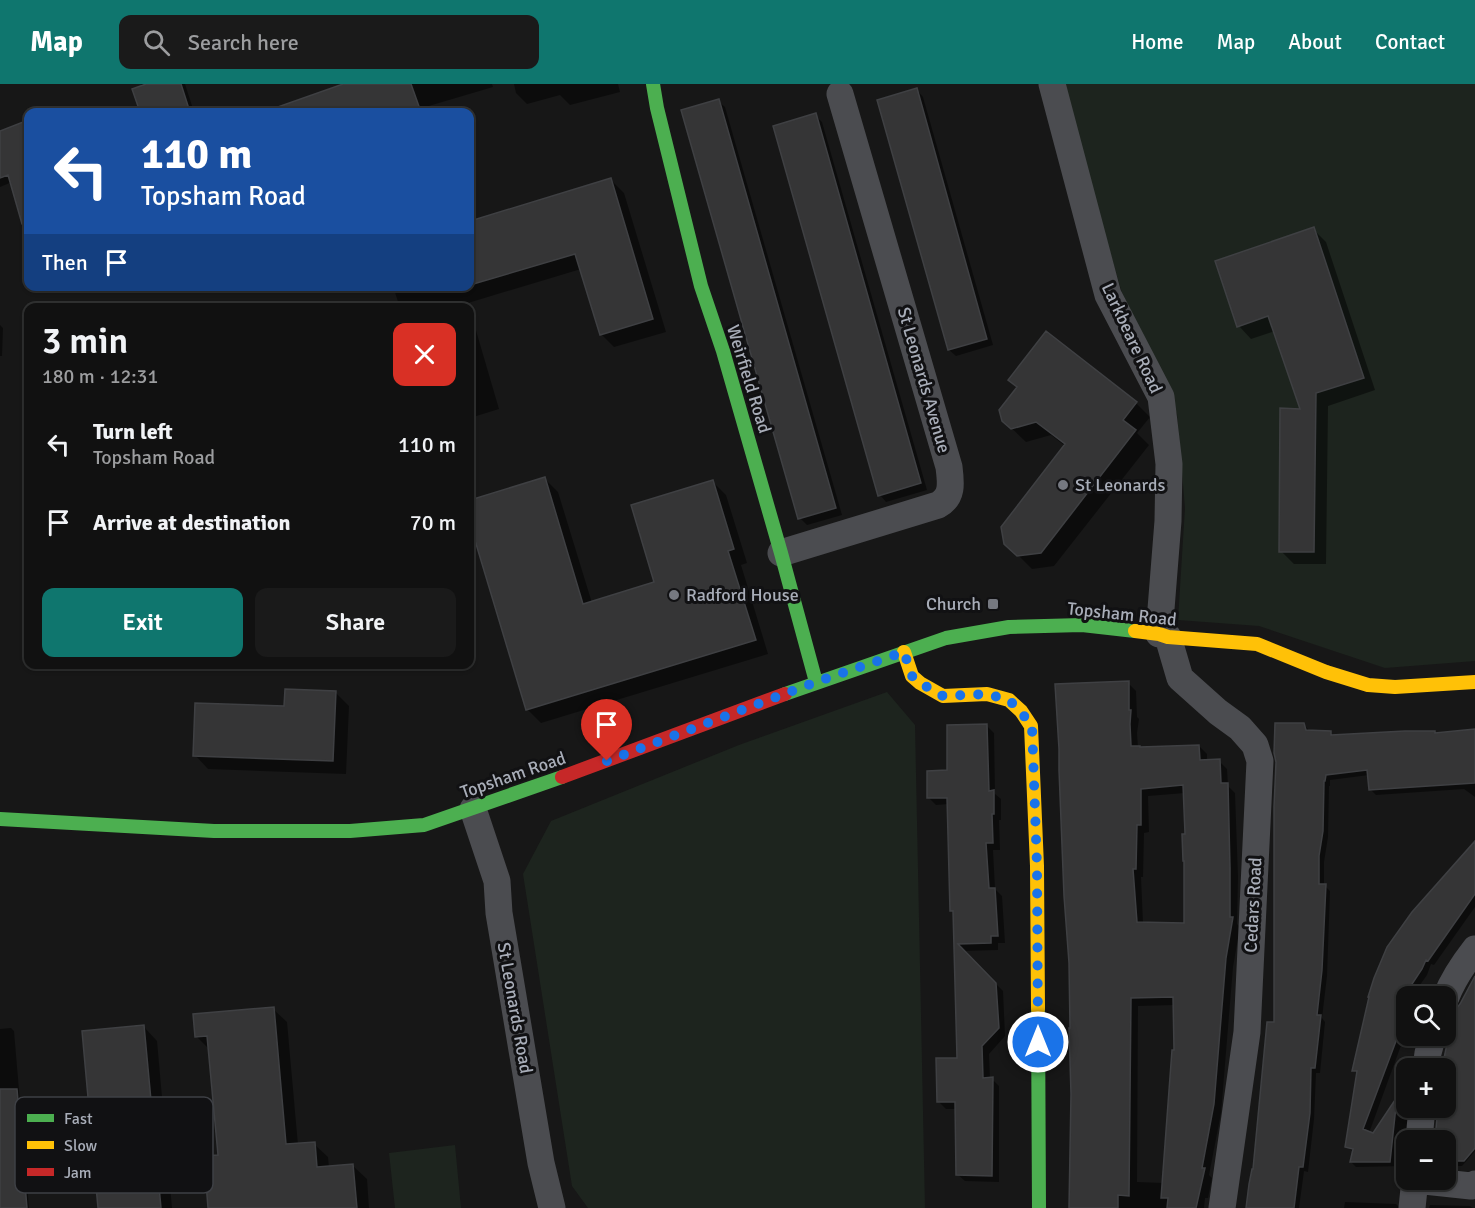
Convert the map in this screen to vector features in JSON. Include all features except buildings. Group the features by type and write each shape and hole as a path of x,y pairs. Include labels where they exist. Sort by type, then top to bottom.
{"main road":[{"name":"Weirfield Road","path":"653,84 701,286 723,351 816,682"},
{"name":"Topsham Road","path":"0,819 214,831 283,832 350,831 424,825 904,652 946,638 1009,627 1083,625 1257,644 1326,672 1368,685 1395,687 1475,682"},
{"path":"904,652 912,676 920,683 943,696 987,694 1009,700 1032,726 1037,866 1039,1208"}],"street":[{"name":"Larkbeare Road","path":"1052,84 1108,295 1161,397 1169,464 1164,635"},
{"name":"St Leonards Avenue","path":"781,553 938,505 949,495 950,490 949,467 840,94"},
{"name":"Cedars Road","path":"1164,635 1180,678 1240,728 1255,746 1260,761 1247,1032 1222,1208"},
{"name":"St Leonards Road","path":"473,809 497,881 502,936 541,1163 552,1208"},
{"path":"1451,986 1475,949"},
{"path":"1456,1184 1471,1186 1475,1184"},
{"path":"1412,1208 1414,1190"}],"shaded area":[{"path":"1061,84 1475,84 1475,661 1385,668 1259,626 1178,620 1185,508 1177,414 1122,293"},
{"path":"887,692 915,725 925,1208 588,1208 572,1186 523,874 551,821 739,745"},
{"path":"455,1145 461,1208 395,1208 389,1153"}],"traffic: fast":[{"path":"653,84 701,286 723,351 816,682"},
{"path":"785,694 946,638 1009,627 1082,625 1135,631"},
{"path":"0,819 214,831 350,831 424,825 562,777"},
{"path":"1038,1009 1039,1208"}],"traffic: slow":[{"path":"1135,631 1168,637 1257,644 1326,672 1368,685 1395,687 1475,682"},
{"path":"904,652 912,676 920,683 943,696 987,694 1009,700 1021,711 1031,726 1037,866 1038,1009"}],"traffic: jam":[{"path":"562,777 785,694"}],"place":[{"name":"St Leonards","path":"1063,485"},
{"name":"Radford House","path":"674,595"},
{"name":"Church","path":"993,604"}],"route":[{"path":"607,761 816,682 904,652 912,676 943,696 987,694 1009,700 1032,726 1037,866 1038,1042"}]}
